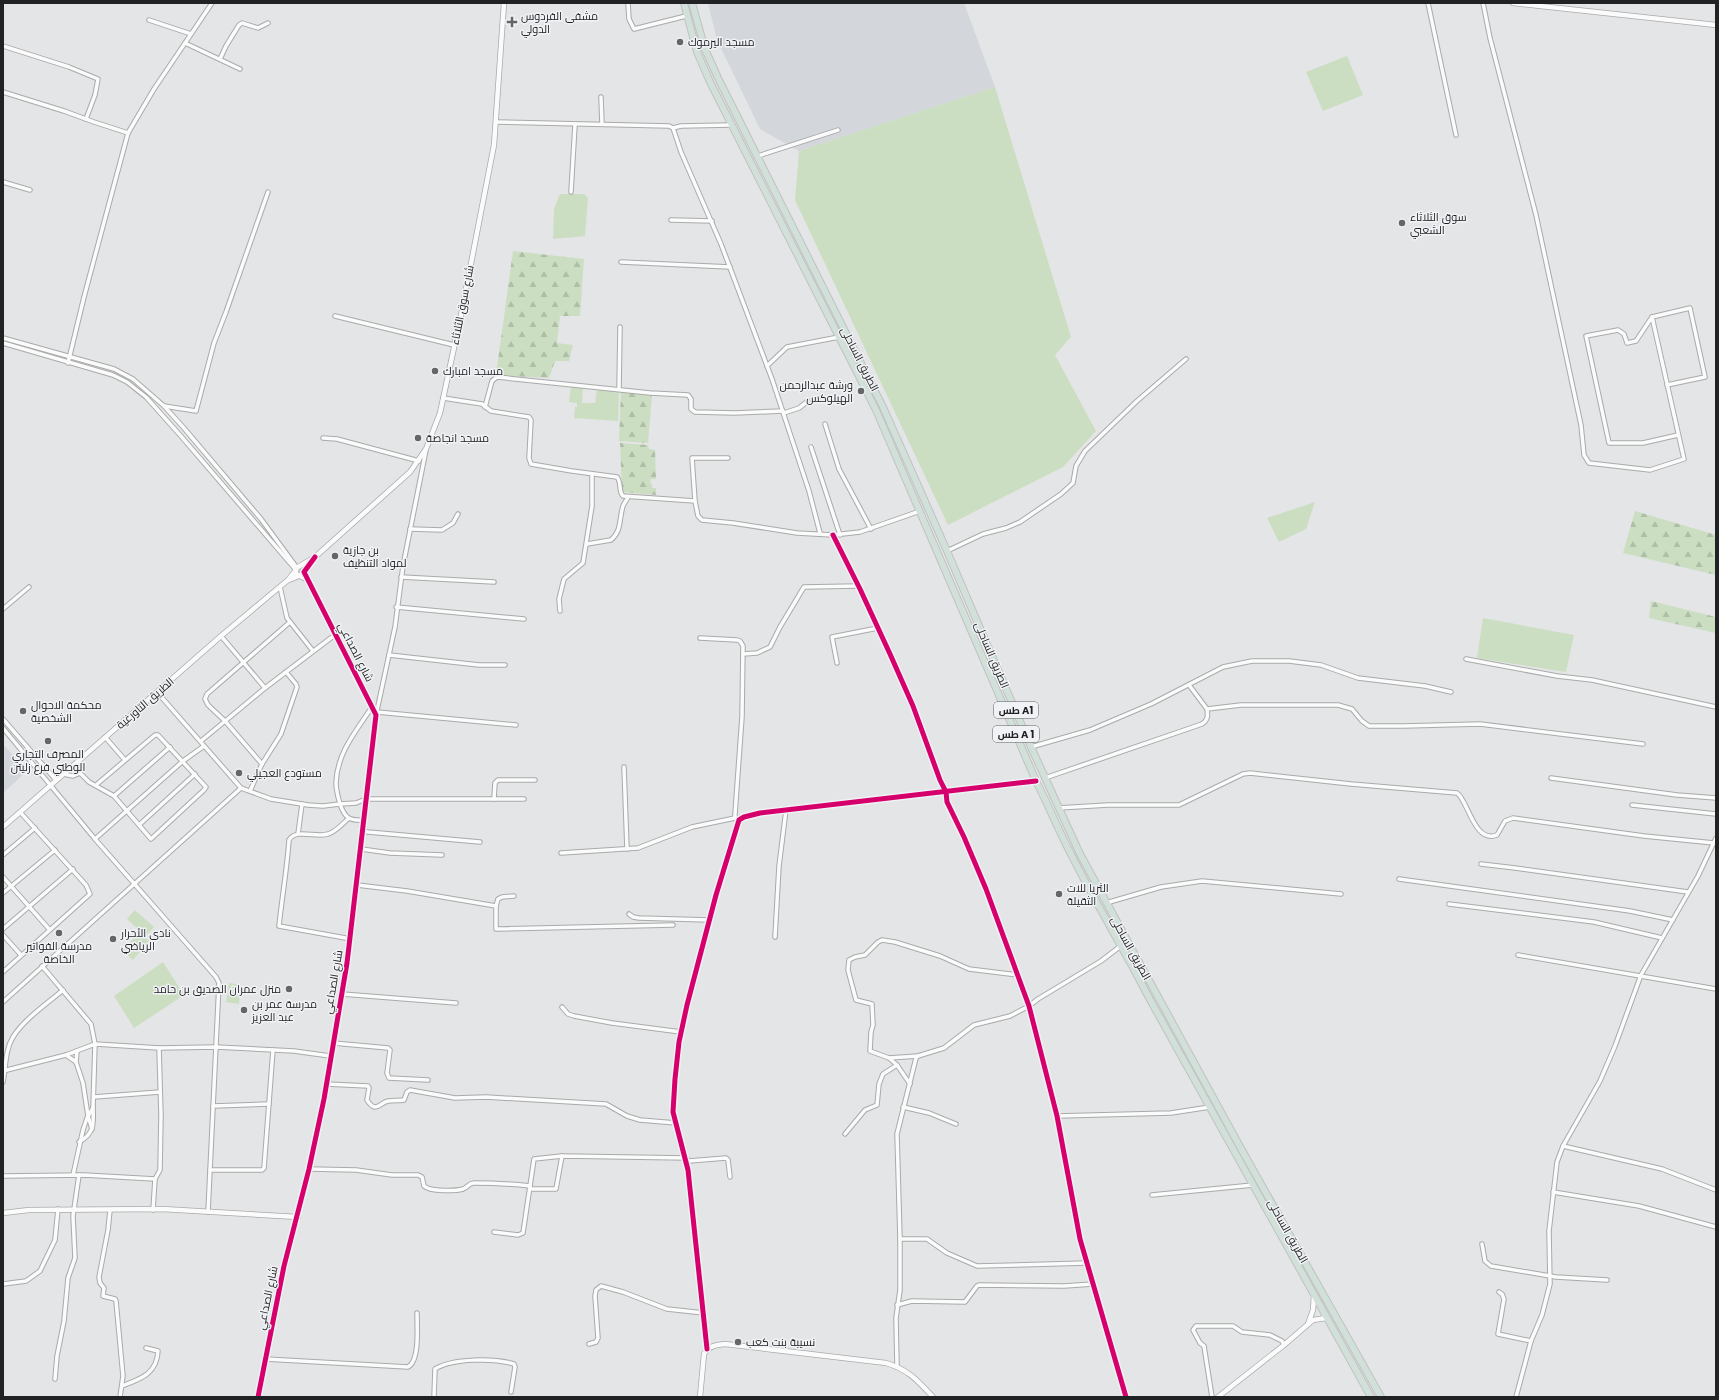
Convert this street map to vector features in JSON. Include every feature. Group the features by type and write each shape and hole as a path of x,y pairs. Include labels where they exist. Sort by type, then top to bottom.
{"highway":[{"name":"طس A 1","path":"684,3 686,16"},
{"name":"الطريق الساحلى","path":"692,3 705,49 718,78 883,407 947,550 1031,747 1080,854 1381,1397"},
{"name":"الطريق الساحلى","path":"686,16 697,52 732,125 876,410 1036,781 1072,857 1371,1397"},
{"path":"768,197 776,194"},
{"path":"997,690 1005,686"},
{"path":"1243,1168 1251,1164"}],"street":[{"path":"68,363 128,133 135,119 212,3"},
{"name":"شارع سوق الثلاثاء","path":"315,557 400,483 410,472 426,449 440,413 489,172 496,122 504,3"},
{"path":"628,3 629,19 634,29 686,16"},
{"path":"1428,3 1456,135"},
{"path":"1483,3 1490,38 1536,214 1581,425 1584,455 1589,463 1650,470 1684,459 1652,317"},
{"path":"1513,3 1716,25"},
{"path":"149,20 191,34"},
{"path":"220,60 226,46 239,25 242,23 258,28 268,23"},
{"path":"185,43 240,69"},
{"path":"3,46 69,67 98,79 95,95 86,119"},
{"path":"3,92 128,133"},
{"path":"601,97 602,124"},
{"path":"496,122 669,126 673,128 682,126 732,125"},
{"path":"571,192 575,125"},
{"path":"673,128 690,173 712,220 784,412 809,491 820,534"},
{"path":"758,156 838,130"},
{"path":"3,182 30,190"},
{"path":"164,406 196,411 214,343 268,192"},
{"path":"671,220 712,220"},
{"path":"621,262 730,267"},
{"path":"1667,386 1706,376 1690,308 1652,317 1636,341 1627,342 1624,334 1618,330 1586,336 1609,443 1643,443 1678,435"},
{"path":"335,316 454,345"},
{"path":"619,389 620,327"},
{"path":"767,366 787,347 839,336"},
{"path":"3,338 114,369 125,374 148,391 164,406 260,519 297,568 296,574 308,580"},
{"path":"3,343 113,375 127,382 146,396 297,568 302,568 304,572"},
{"path":"947,550 983,534 1020,522 1061,494 1073,483 1076,466 1085,451 1128,409 1186,360"},
{"path":"485,407 492,381 497,377 688,395 691,409 695,412 784,412 799,408 808,401"},
{"path":"443,398 482,404 491,411 529,417 531,420 529,458 531,464 617,477 622,495 628,497 695,501"},
{"path":"825,424 842,475 871,529"},
{"path":"323,438 419,460"},
{"path":"811,448 840,535"},
{"path":"426,449 401,577 396,607 395,627 377,714 516,725"},
{"path":"728,458 692,458 695,501 698,516 702,520 797,533 840,535 871,529 920,511"},
{"path":"213,474 218,469"},
{"path":"560,611 560,599 564,579 582,565 587,544 593,497 592,474"},
{"path":"587,544 611,540 614,537 620,522 623,506 628,497"},
{"path":"410,529 442,530 453,523 458,514"},
{"path":"833,535 878,628 913,706 940,780 946,792 947,802 986,889 1029,1006 1057,1116 1079,1231 1126,1397"},
{"path":"288,580 297,568 315,557"},
{"path":"288,580 301,575 315,557"},
{"name":"شارع الصداعي","path":"258,1397 284,1266 298,1217 309,1169 342,994 351,939 362,830 377,714 372,707 304,572"},
{"path":"401,577 494,582"},
{"name":"الطريق التاورغية","path":"3,827 221,636 288,580"},
{"path":"743,654 757,653 770,647 794,602 804,587 858,586"},
{"path":"3,609 29,587"},
{"path":"280,587 287,618 313,651"},
{"path":"396,607 524,619"},
{"path":"262,764 225,721 208,706 205,699 207,694 290,622"},
{"path":"837,663 832,637 878,628"},
{"path":"201,741 265,688 336,634"},
{"path":"221,636 265,688"},
{"path":"700,638 740,641 743,646 742,717 735,818"},
{"path":"389,655 479,665 505,665"},
{"path":"1466,659 1557,676 1592,680 1716,707"},
{"path":"1031,747 1090,730 1151,704 1230,664 1252,661 1274,660 1321,665 1358,678 1425,686 1451,692"},
{"path":"250,791 262,764 281,734 296,687 296,684 286,672"},
{"path":"1045,778 1202,724 1208,717 1207,708 1189,685"},
{"path":"157,692 241,788 271,799 324,806 356,803 366,799 524,799"},
{"path":"1207,708 1241,705 1338,705 1352,709 1362,721 1370,726 1480,724 1643,744"},
{"path":"364,820 353,821 348,819 340,804 336,784 340,758 346,745 372,707"},
{"path":"3,719 56,780"},
{"path":"3,728 95,839 216,976 219,983 208,1212"},
{"path":"63,774 73,776 80,772 89,782 114,796 128,810 151,839 204,790 206,786 158,735 154,735 96,785"},
{"path":"105,737 125,760"},
{"path":"114,796 170,746"},
{"path":"95,839 183,761 204,746"},
{"path":"624,767 627,849"},
{"path":"1058,808 1108,805 1179,804 1243,774 1261,773 1366,785 1457,793 1461,795 1468,813 1481,831 1485,835 1494,837 1497,835 1505,821 1513,818 1644,836 1714,843"},
{"path":"139,824 195,774"},
{"path":"1551,778 1716,798"},
{"path":"494,799 496,781 535,780"},
{"path":"700,1397 702,1360 707,1349 686,1158 673,1112 675,1079 681,1032 710,920 739,820 750,815 786,810 1036,781"},
{"path":"3,1002 241,788"},
{"path":"298,834 302,804"},
{"path":"1632,805 1716,814"},
{"path":"775,937 779,866 786,810"},
{"path":"3,972 49,929 86,899 90,894 86,885 73,869 20,812"},
{"path":"561,853 627,849 644,846 692,827 735,818 739,820"},
{"path":"348,819 335,831 327,835 310,836 298,834 291,836 289,840 279,926 351,939"},
{"path":"3,855 35,828"},
{"path":"362,830 368,832 480,842"},
{"path":"1516,1397 1531,1341 1550,1288 1549,1231 1557,1162 1563,1146 1600,1081 1615,1046 1641,975 1698,876 1716,838"},
{"path":"360,849 390,853 442,855"},
{"path":"3,893 55,850"},
{"path":"1481,864 1688,892"},
{"path":"3,929 73,869"},
{"path":"3,877 49,929"},
{"path":"1399,879 1630,911 1673,920"},
{"path":"1106,903 1161,887 1202,881 1341,894"},
{"path":"357,885 407,891 496,906"},
{"path":"514,896 500,898 496,906 496,929 673,925"},
{"path":"1449,904 1594,922 1662,938"},
{"path":"629,914 633,917 639,918 710,920"},
{"path":"3,935 21,955"},
{"path":"1018,975 969,969 940,956 887,941 878,942 865,955 849,960 848,968 855,998 858,1002 872,1004 873,1025 869,1049 872,1053 889,1058 918,1056 944,1048 974,1024 1010,1016 1029,1006 1122,946"},
{"path":"1518,955 1716,989"},
{"path":"42,966 91,1024 95,1044 94,1124 85,1139 79,1142"},
{"path":"3,1082 7,1056 13,1037 22,1025 63,990"},
{"path":"342,994 456,1003"},
{"path":"562,1007 568,1014 574,1016 619,1024 681,1032"},
{"path":"332,1043 388,1048 390,1050 388,1078 428,1080"},
{"path":"4,1071 66,1055 95,1044 159,1048 216,1047 273,1050 330,1056"},
{"path":"153,1210 155,1179 160,1170 159,1048"},
{"path":"210,1170 264,1169 273,1050"},
{"path":"77,1051 76,1062 86,1092 85,1100 92,1128"},
{"path":"66,1055 76,1062"},
{"path":"897,1366 896,1318 900,1290 900,1240 897,1134 912,1071 918,1056"},
{"path":"889,1058 910,1084"},
{"path":"845,1134 865,1110 877,1106 881,1078 886,1072 897,1066"},
{"path":"326,1084 369,1087 367,1100 375,1107 380,1106 387,1101 404,1100 407,1092 410,1090 455,1098 486,1097 606,1104 627,1116 640,1120 676,1123"},
{"path":"94,1097 160,1092"},
{"path":"213,1106 269,1104"},
{"path":"903,1107 928,1113 956,1124"},
{"path":"1057,1116 1171,1113 1210,1107"},
{"path":"73,1175 79,1142 88,1116 93,1108"},
{"path":"1563,1146 1662,1169 1716,1190"},
{"path":"309,1169 356,1170 392,1175 418,1175 422,1177 424,1186 429,1190 462,1189 471,1183 495,1183 530,1188 556,1189 562,1156"},
{"path":"494,1232 518,1235 523,1233 534,1160 562,1156 686,1158 689,1161 726,1158 728,1160 730,1177"},
{"path":"3,1176 79,1175 155,1179"},
{"path":"55,1379 57,1356 64,1321 68,1278 75,1258 73,1226 79,1175"},
{"path":"1152,1195 1253,1185"},
{"path":"1553,1192 1640,1206 1716,1227"},
{"path":"3,1213 58,1209 153,1210 298,1217"},
{"path":"3,1284 26,1281 40,1271 55,1240 58,1209"},
{"path":"110,1210 108,1230 99,1277 100,1283 104,1288 104,1296 115,1299 116,1301 123,1376 120,1397"},
{"path":"900,1240 927,1239 947,1253 977,1266 1087,1263"},
{"path":"1482,1244 1485,1261 1491,1266 1550,1276 1607,1280"},
{"path":"897,1305 912,1301 965,1302 979,1285 1064,1286 1093,1284"},
{"path":"589,1344 596,1342 598,1338 595,1296 596,1290 601,1286 623,1292 667,1309 704,1313"},
{"path":"1499,1292 1502,1294 1504,1299 1497,1333 1531,1341"},
{"path":"1307,1326 1313,1310 1314,1295"},
{"path":"265,1359 408,1367 412,1363 417,1344 417,1313"},
{"path":"1218,1397 1313,1320 1326,1318"},
{"path":"1212,1397 1204,1346 1200,1343 1193,1330 1196,1326 1234,1326 1242,1332 1270,1335 1282,1341 1284,1345"},
{"path":"707,1349 718,1344 873,1361 897,1366 918,1380 933,1397"},
{"path":"122,1386 138,1381 153,1369 158,1359 158,1352 154,1349 146,1348"},
{"path":"434,1397 435,1369 457,1361 472,1360 514,1364 515,1367 511,1392"}],"shaded area":[{"path":"708,3 964,3 995,87 799,151 760,129 717,40"},
{"path":"3,744 27,771 3,793"}],"green space":[{"path":"1347,56 1363,95 1323,111 1306,72"},
{"path":"995,87 1071,337 1055,355 1096,431 1063,467 948,525 795,200 799,151"},
{"path":"560,194 585,194 585,196 588,197 585,236 553,239 554,209"},
{"path":"513,251 584,259 580,316 560,316 557,343 573,345 569,361 555,361 549,378 496,375"},
{"path":"571,386 583,388 582,403 595,403 597,390 619,391 618,421 574,418 577,403 569,402"},
{"path":"621,391 652,395 648,443 619,441"},
{"path":"620,443 648,445 649,449 655,450 656,479 651,479 650,483 652,484 652,488 656,488 656,495 622,492"},
{"path":"1315,502 1306,529 1279,542 1267,518"},
{"path":"1635,511 1716,535 1716,575 1623,553"},
{"path":"1651,601 1716,617 1716,633 1649,618"},
{"path":"1483,618 1574,635 1566,672 1477,658"},
{"path":"135,910 154,927 146,936 127,919"},
{"path":"139,932 149,941 133,960 123,951"},
{"path":"163,962 184,995 134,1028 114,996"},
{"path":"229,983 241,985 239,1004 226,1002"}],"cycle path":[{"path":"833,535 860,589 913,706 940,780 946,792 947,802 986,889 1029,1006 1057,1116 1080,1239 1126,1397"},
{"path":"258,1397 284,1266 309,1169 324,1099 347,963 376,715 304,572 315,557"},
{"path":"707,1349 688,1170 673,1112 679,1042 687,1005 716,895 739,820 744,817 760,813 1036,781"}],"place":[{"name":"مشفى الفردوس الدولي","path":"512,22"},
{"name":"مسجد اليرموك","path":"680,42"},
{"name":"سوق الثلاثاء الشعبي","path":"1402,223"},
{"name":"مسجد امبارك","path":"435,371"},
{"name":"ورشة عبدالرحمن الهيلوكس","path":"861,391"},
{"name":"مسجد انجاصة","path":"418,438"},
{"name":"بن جازية لمواد التنظيف","path":"335,556"},
{"name":"محكمة الاحوال الشخصية","path":"23,711"},
{"name":"المصرف التجاري الوطني فرع زليتن","path":"48,741"},
{"name":"مستودع العجيلي","path":"239,773"},
{"name":"الثريا للات الثقيلة","path":"1059,894"},
{"name":"مدرسة الفواتير الخاصة","path":"59,933"},
{"name":"نادي الأحرار الرياضي","path":"113,939"},
{"name":"منزل عمران الصديق بن حامد","path":"289,989"},
{"name":"مدرسة عمر بن عبد العزيز","path":"244,1010"},
{"name":"نسيبة بنت كعب","path":"738,1342"}]}
